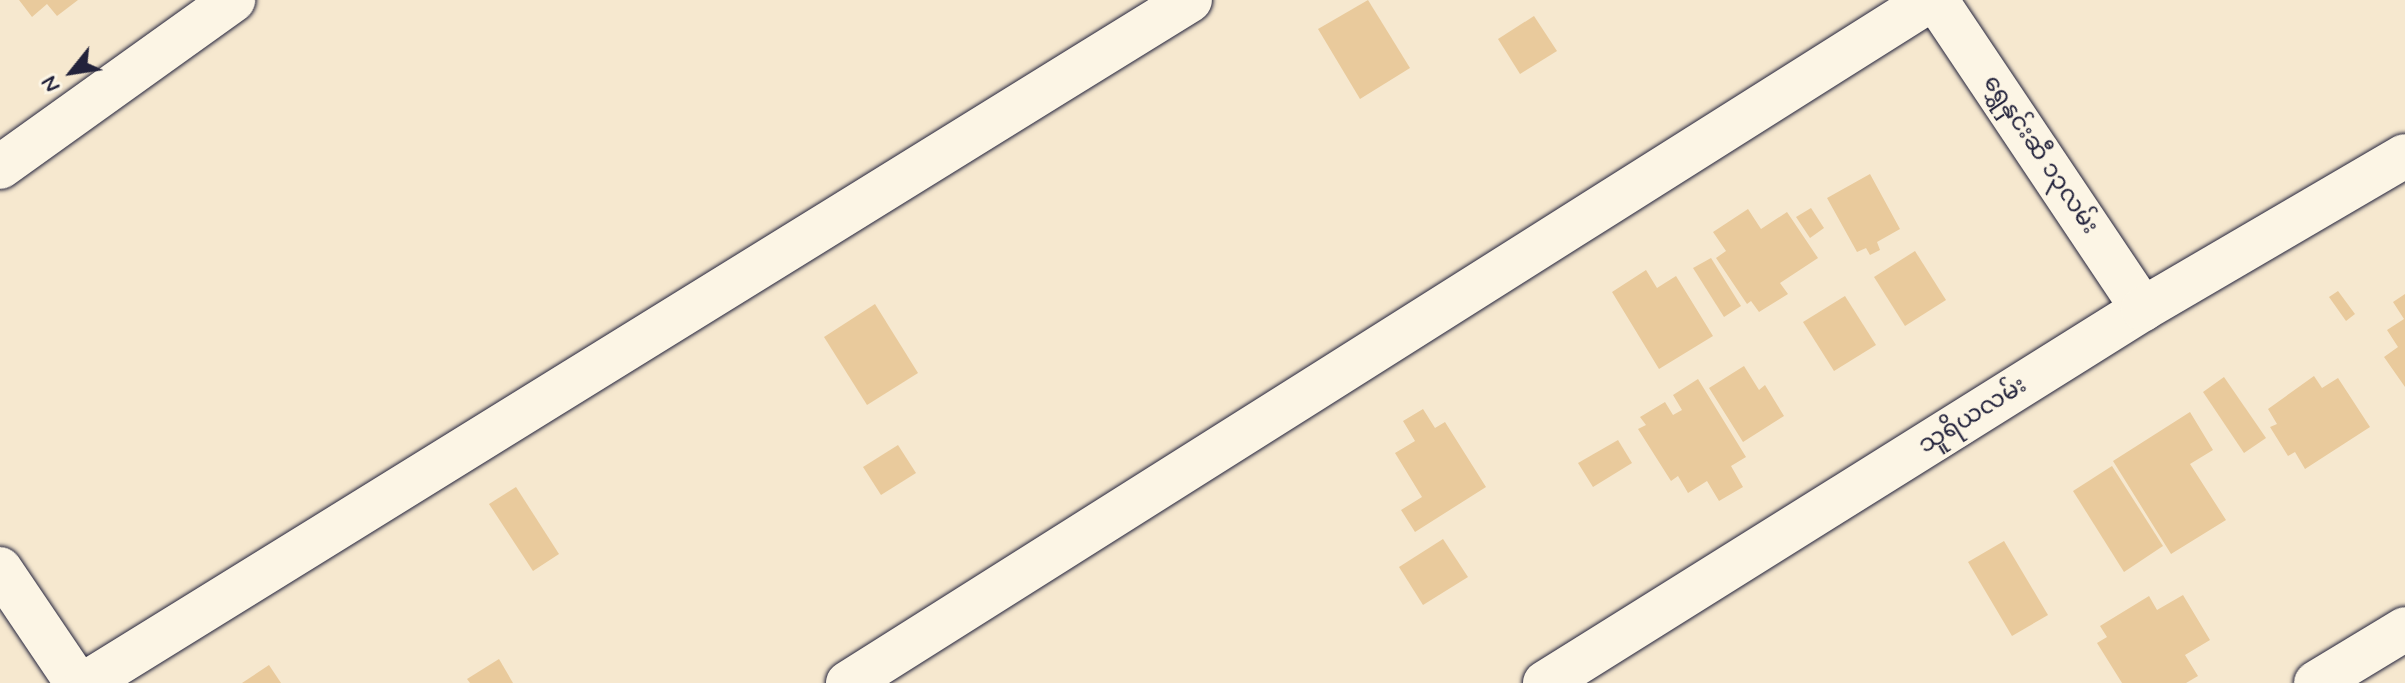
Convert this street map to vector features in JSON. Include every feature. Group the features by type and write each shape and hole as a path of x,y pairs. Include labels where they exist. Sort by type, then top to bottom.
{"street":[{"path":"0,167 233,0"},
{"path":"86,683 1190,0"},
{"path":"848,683 1930,0"},
{"name":"ရွှေနှင်းဆီ ၁၃လမ်း","path":"1936,0 2143,309"},
{"name":"သူရိယလမ်း","path":"1545,683 2143,309 2405,156"},
{"path":"0,569 77,683"},
{"path":"2316,683 2405,629"}],"building":[{"path":"19,0 78,0 57,16 47,4 32,17"},
{"path":"1368,0 1410,68 1360,99 1318,29"},
{"path":"1534,16 1557,51 1520,74 1498,39"},
{"path":"1870,174 1900,229 1877,242 1880,250 1870,255 1866,248 1857,252 1827,198"},
{"path":"1811,208 1824,228 1810,238 1796,217"},
{"path":"1748,209 1761,229 1787,212 1818,258 1780,283 1788,294 1759,312 1751,301 1747,304 1716,258 1726,251 1713,232"},
{"path":"1915,251 1946,300 1905,326 1874,277"},
{"path":"1711,258 1741,306 1724,317 1693,268"},
{"path":"1646,270 1657,288 1676,276 1713,336 1659,369 1612,292"},
{"path":"2338,291 2355,314 2346,321 2329,297"},
{"path":"2405,294 2405,387 2384,357 2398,347 2387,330 2404,319 2393,302"},
{"path":"1845,296 1876,345 1834,371 1803,322"},
{"path":"875,304 918,373 867,405 824,337"},
{"path":"1744,366 1759,390 1765,385 1784,416 1743,442 1709,388"},
{"path":"2314,376 2322,388 2338,378 2370,427 2305,469 2295,452 2288,456 2270,427 2277,424 2268,409"},
{"path":"2224,377 2266,438 2244,453 2203,392"},
{"path":"1698,379 1746,457 1731,466 1743,487 1719,501 1707,481 1688,493 1678,476 1671,481 1638,429 1646,425 1640,417 1665,402 1673,415 1682,410 1673,395"},
{"path":"1423,409 1435,428 1445,422 1486,487 1415,532 1401,510 1422,497 1395,453 1415,441 1403,421"},
{"path":"2190,412 2213,450 2190,464 2226,520 2171,554 2113,461"},
{"path":"1618,440 1632,463 1593,487 1578,463"},
{"path":"898,445 916,473 881,495 863,467"},
{"path":"2112,466 2163,546 2124,572 2073,491"},
{"path":"516,487 559,554 533,571 489,504"},
{"path":"1443,539 1468,577 1423,605 1399,567"},
{"path":"2004,541 2048,615 2012,636 1968,562"},
{"path":"2183,595 2210,640 2185,655 2198,676 2186,683 2122,683 2097,643 2107,637 2100,626 2149,596 2157,610"},
{"path":"499,659 513,683 470,683 467,679"},
{"path":"269,665 281,683 242,683"}]}
